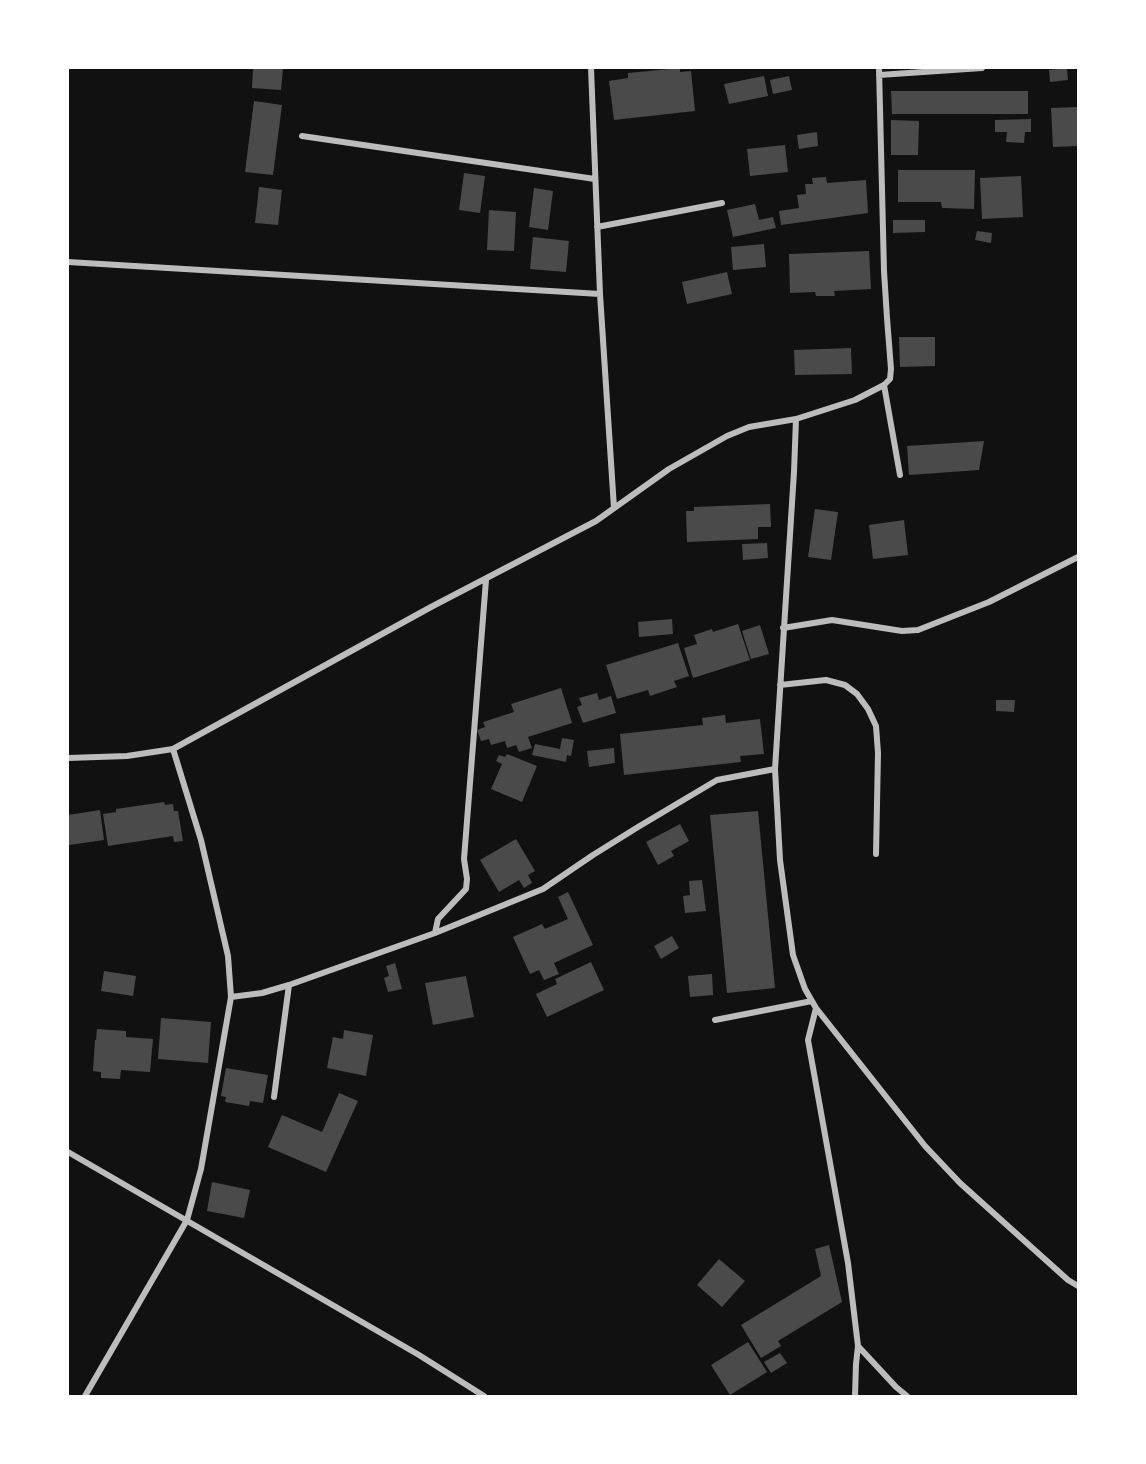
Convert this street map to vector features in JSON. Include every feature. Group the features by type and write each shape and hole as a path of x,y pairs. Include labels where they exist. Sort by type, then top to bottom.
{"street":[{"path":"591,68 600,294 614,508"},
{"path":"68,758 127,756 172,749 431,607 596,522 669,470 727,436 749,427 796,419 855,400 884,386 890,379 891,369 884,270 879,71 982,68"},
{"path":"302,136 595,179"},
{"path":"597,227 722,202"},
{"path":"68,262 600,294"},
{"path":"884,386 900,475"},
{"path":"796,419 775,769 780,860 793,955 805,989 816,1008 925,1146 960,1184 1068,1280 1078,1286"},
{"path":"783,628 831,620 902,631 918,630 989,602 1078,557"},
{"path":"435,933 438,919 466,889 464,859 486,580"},
{"path":"780,685 826,680 845,686 857,694 868,709 876,726 878,753 876,854"},
{"path":"85,1396 187,1220 201,1169 231,997 228,956 210,875 172,749"},
{"path":"231,997 262,993 289,985 435,933 543,889 620,838 717,780 775,769"},
{"path":"274,1097 289,985"},
{"path":"715,1020 812,1001"},
{"path":"816,1008 808,1040 848,1263 858,1346 855,1396"},
{"path":"68,1152 419,1355 484,1396"},
{"path":"858,1346 907,1396"}],"building":[{"path":"253,68 283,68 281,90 252,88"},
{"path":"680,68 680,72 691,71 695,111 614,120 609,81 628,78 628,73"},
{"path":"1067,68 1068,80 1050,82 1049,70"},
{"path":"764,76 768,96 729,104 724,84"},
{"path":"789,76 792,90 773,94 770,80"},
{"path":"891,91 1028,91 1028,114 892,114"},
{"path":"254,101 282,105 273,175 245,172"},
{"path":"1078,107 1078,146 1053,147 1051,108"},
{"path":"1031,119 1031,132 1025,132 1024,143 1006,142 1007,132 995,132 995,120"},
{"path":"891,120 919,121 918,155 891,155"},
{"path":"817,132 818,146 799,149 797,135"},
{"path":"785,145 788,172 750,176 747,149"},
{"path":"898,170 975,170 974,209 942,208 941,202 898,202"},
{"path":"464,173 485,176 480,213 459,210"},
{"path":"1021,176 1023,217 982,219 980,178"},
{"path":"826,177 827,183 866,180 868,213 781,225 779,211 799,208 797,195 806,194 805,184 813,184 812,178"},
{"path":"259,187 282,190 278,225 255,223"},
{"path":"534,188 553,191 548,230 529,227"},
{"path":"755,204 759,220 773,217 776,228 733,237 727,210"},
{"path":"489,210 516,212 514,251 487,250"},
{"path":"893,220 925,220 925,232 893,233"},
{"path":"977,231 992,233 991,243 975,240"},
{"path":"533,237 569,241 566,272 530,269"},
{"path":"764,244 766,267 733,270 731,247"},
{"path":"869,251 871,289 834,291 835,296 816,296 815,292 790,293 789,254"},
{"path":"727,272 732,294 687,304 682,282"},
{"path":"899,337 935,337 935,366 900,367"},
{"path":"851,348 852,374 795,375 794,350"},
{"path":"984,441 979,470 909,475 907,446"},
{"path":"770,504 771,527 758,527 758,539 687,542 686,511 694,511 694,507"},
{"path":"815,509 838,512 831,560 808,557"},
{"path":"904,520 908,555 873,559 869,525"},
{"path":"767,543 768,558 743,560 742,544"},
{"path":"672,619 673,634 639,637 638,622"},
{"path":"738,624 750,660 693,678 684,648 697,644 694,635"},
{"path":"760,625 769,654 751,659 742,631"},
{"path":"678,643 689,676 674,681 677,687 650,696 648,690 617,699 606,665"},
{"path":"561,688 572,723 528,737 532,748 519,752 516,745 507,748 505,741 491,745 489,739 481,741 477,730 485,727 483,722 514,712 511,704"},
{"path":"597,693 599,700 611,696 616,713 583,723 577,707 582,705 579,698"},
{"path":"996,700 1015,700 1014,712 996,711"},
{"path":"725,715 726,723 760,719 764,754 740,756 741,762 624,775 620,734 703,725 702,718"},
{"path":"562,738 574,740 571,756 567,755 566,762 532,755 535,744 560,749"},
{"path":"614,748 615,763 589,767 587,751"},
{"path":"507,754 537,766 522,802 491,789 502,764 496,761 499,755 505,757"},
{"path":"164,802 165,805 173,804 174,811 178,811 183,841 174,842 173,836 108,846 103,814 116,812 116,809"},
{"path":"100,810 104,840 69,845 68,815"},
{"path":"758,811 775,988 727,993 710,815"},
{"path":"680,824 689,841 671,851 674,856 658,865 646,842"},
{"path":"516,839 535,871 528,875 532,883 524,888 519,880 499,892 480,860"},
{"path":"702,880 706,911 685,913 683,896 690,895 689,881"},
{"path":"568,892 593,945 554,963 559,974 544,980 539,970 530,974 513,937 542,924 545,929 568,919 558,897"},
{"path":"672,936 679,948 661,959 654,946"},
{"path":"591,962 604,990 547,1017 536,994 557,984 555,979"},
{"path":"395,963 402,989 388,992 384,978 389,976 386,966"},
{"path":"104,971 136,976 133,996 101,991"},
{"path":"712,974 713,995 690,997 688,976"},
{"path":"466,976 474,1017 433,1025 425,983"},
{"path":"161,1018 211,1022 208,1063 158,1059"},
{"path":"97,1029 126,1031 126,1037 153,1039 150,1072 121,1070 120,1079 101,1078 101,1072 93,1071"},
{"path":"344,1030 373,1035 366,1076 327,1068 333,1037 343,1039"},
{"path":"226,1068 268,1075 263,1103 250,1101 249,1106 225,1102 226,1097 221,1096"},
{"path":"339,1093 358,1101 326,1172 268,1147 282,1115 322,1132"},
{"path":"212,1182 250,1190 244,1218 207,1211"},
{"path":"829,1245 842,1302 778,1341 781,1346 761,1358 741,1325 821,1276 815,1249"},
{"path":"719,1259 745,1281 722,1307 697,1285"},
{"path":"748,1342 767,1372 730,1395 711,1365"},
{"path":"780,1353 787,1363 771,1373 764,1362"}]}
